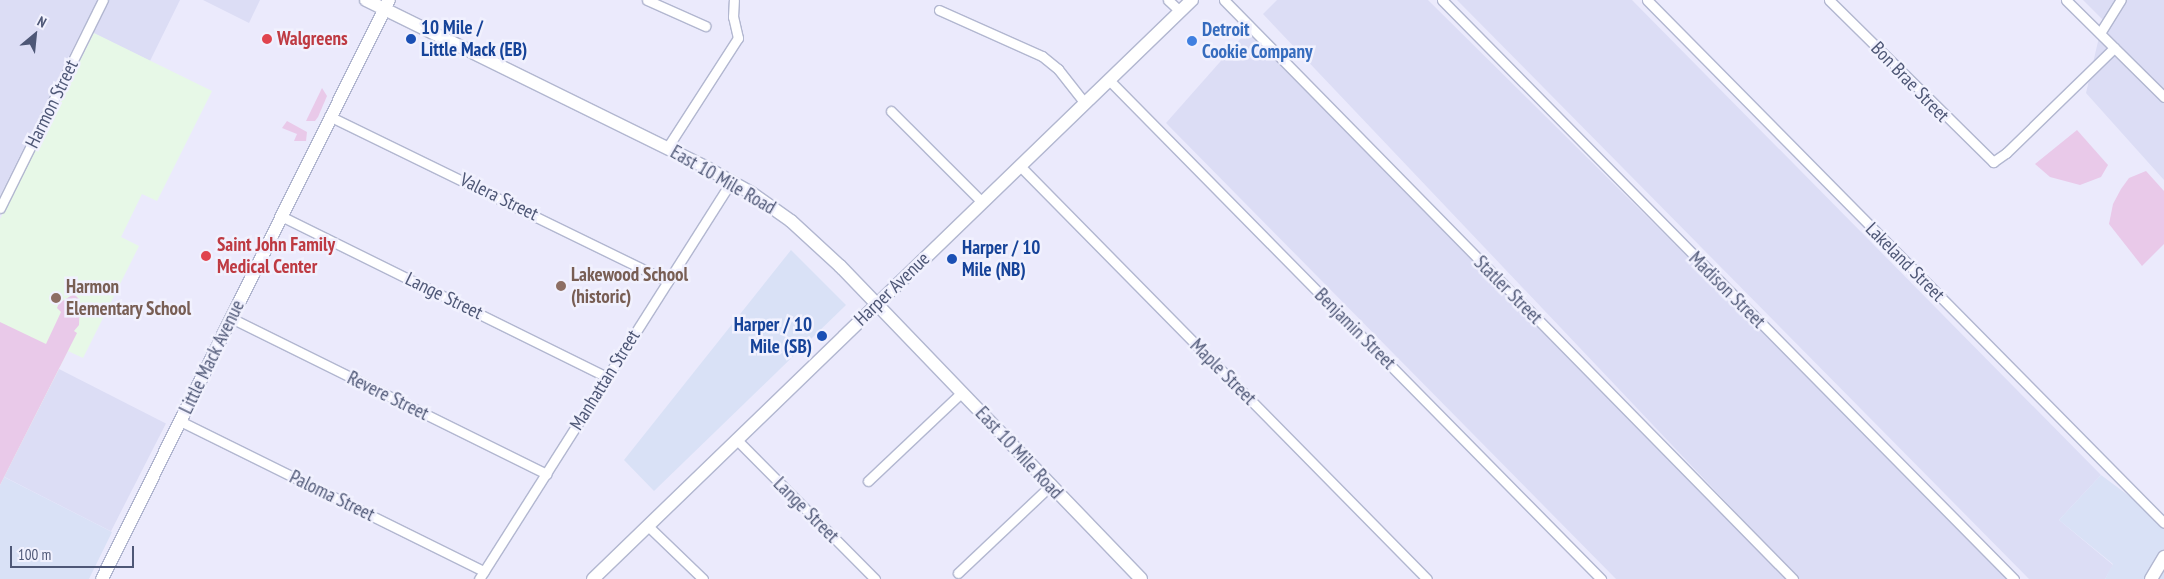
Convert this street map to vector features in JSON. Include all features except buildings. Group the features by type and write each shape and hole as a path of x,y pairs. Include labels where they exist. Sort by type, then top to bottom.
{"main road":[{"name":"East 10 Mile Road","path":"366,0 386,5 732,181 809,236 1052,484 1139,578"},
{"name":"Harper Avenue","path":"593,579 877,306 1084,102 1192,0"},
{"name":"Little Mack Avenue","path":"102,579 329,116 386,5"},
{"path":"2152,579 2164,556"}],"street":[{"name":"Harmon Street","path":"0,208 103,0"},
{"path":"647,0 705,26"},
{"path":"667,148 738,38 733,17 734,0"},
{"path":"1168,0 1180,12"},
{"name":"Statler Street","path":"1224,0 1793,579"},
{"name":"Madison Street","path":"1442,0 2014,579"},
{"name":"Lakeland Street","path":"1647,0 2164,523"},
{"name":"Bon Brae Street","path":"1829,0 1992,162 2006,154 2114,48"},
{"path":"2066,0 2164,97"},
{"path":"2100,33 2121,0"},
{"path":"939,10 1042,56 1058,69 1084,102"},
{"name":"Benjamin Street","path":"1109,80 1601,579"},
{"path":"891,111 982,201"},
{"name":"Valera Street","path":"329,116 668,281"},
{"name":"Maple Street","path":"1019,165 1428,579"},
{"name":"Manhattan Street","path":"481,575 732,181"},
{"name":"Lange Street","path":"281,216 607,377"},
{"name":"Revere Street","path":"231,318 546,474"},
{"path":"868,481 962,392"},
{"name":"Paloma Street","path":"180,421 481,575"},
{"name":"Lange Street","path":"737,440 875,579"},
{"path":"958,573 1052,484"},
{"path":"649,526 703,579"}],"shaded area":[{"path":"0,0 180,0 150,61 83,28 0,196"},
{"path":"203,0 260,0 249,23"},
{"path":"1277,0 1428,0 2013,579 1799,579 1263,14"},
{"path":"1457,0 1632,0 2101,475 2059,520 2113,565 2105,579 2029,579"},
{"path":"2083,0 2164,0 2164,180 2086,93 2100,33 2106,23"},
{"path":"1250,28 1793,579 1616,579 1166,123"},
{"name":"Harmon Elementary School","path":"94,33 212,91 157,201 142,194 121,237 139,246 83,358 68,351 0,485 0,219"},
{"path":"322,88 327,96 318,117 315,121 306,121"},
{"path":"287,121 307,132 306,141 294,141 297,134 282,128"},
{"path":"2077,130 2108,165 2101,177 2080,185 2050,177 2035,164"},
{"path":"2146,171 2164,191 2164,244 2142,266 2109,224 2113,204 2121,189 2129,178"},
{"path":"791,250 846,305 654,491 624,460"},
{"path":"74,294 80,300 79,325 74,331 77,333 0,485 0,322 46,344 61,312 57,308 59,303"},
{"path":"59,369 166,423 111,531 4,477"},
{"path":"2101,475 2164,522 2164,579 2105,579 2113,564 2059,520"},
{"path":"4,477 112,532 89,579 0,579 0,485"}],"place":[{"name":"Walgreens","path":"267,39"},
{"name":"10 Mile / Little Mack (EB)","path":"411,39"},
{"name":"Detroit Cookie Company","path":"1192,41"},
{"name":"Saint John Family Medical Center","path":"206,256"},
{"name":"Harper / 10 Mile (NB)","path":"952,259"},
{"name":"Lakewood School (historic)","path":"561,286"},
{"name":"Harmon Elementary School","path":"56,298"},
{"name":"Harper / 10 Mile (SB)","path":"822,336"}]}
